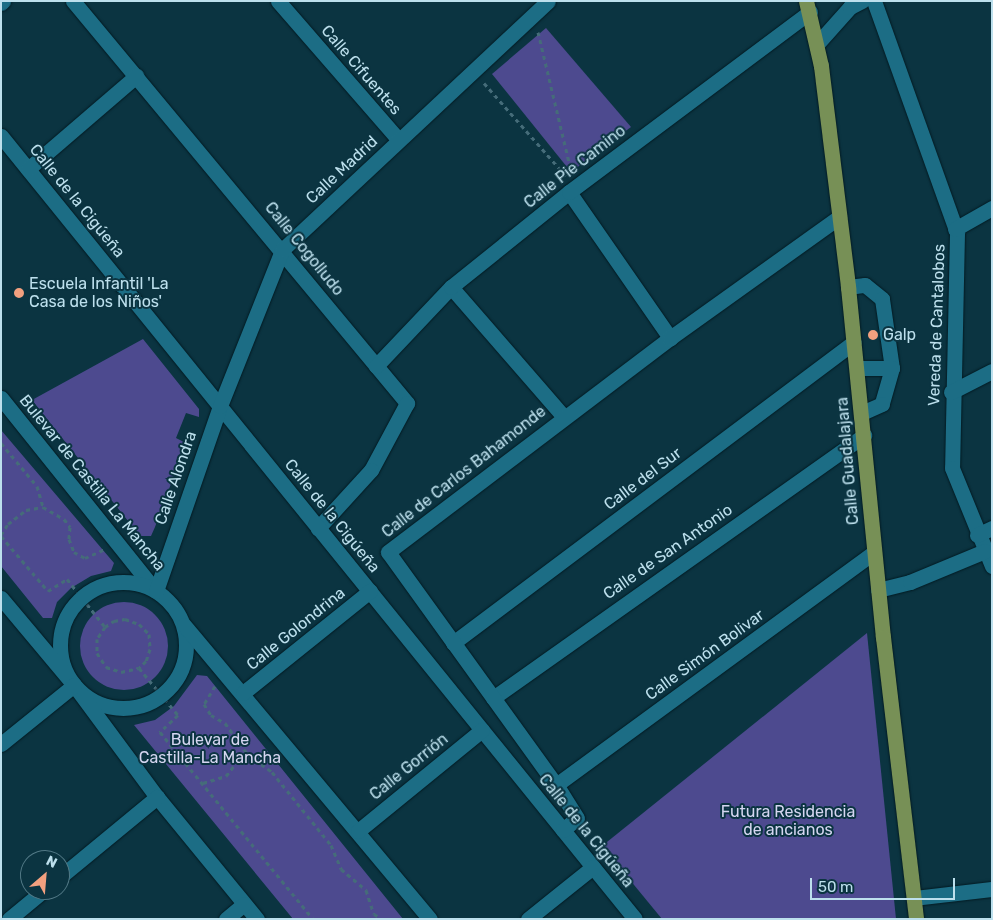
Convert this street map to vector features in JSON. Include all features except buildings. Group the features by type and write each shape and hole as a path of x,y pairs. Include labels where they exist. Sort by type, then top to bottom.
{"main road":[{"name":"Calle Guadalajara","path":"808,7 817,44 848,287 862,413 878,590 916,919"}],"street":[{"name":"Calle Cogolludo","path":"73,1 282,250 407,403 370,470 318,528"},
{"name":"Calle Cifuentes","path":"278,1 399,140"},
{"name":"Calle Madrid","path":"220,406 282,250 548,1"},
{"path":"817,44 850,7 862,1"},
{"name":"Vereda de Cantalobos","path":"874,1 955,229 951,392 952,468 977,535 992,566"},
{"name":"Calle Pie Camino","path":"376,366 451,287 572,190 808,7"},
{"path":"28,169 136,76"},
{"name":"Calle de la Cigúeña","path":"2,137 635,919"},
{"path":"572,190 670,338"},
{"path":"955,229 992,208"},
{"name":"Calle de Carlos Bahamonde","path":"563,830 577,818 556,785 388,552 670,338 839,217"},
{"path":"848,287 865,285 882,299 892,368 882,404 862,413"},
{"path":"451,287 564,418"},
{"name":"Calle del Sur","path":"453,643 854,342"},
{"path":"857,368 892,368"},
{"path":"951,392 992,371"},
{"name":"Bulevar de Castilla La Mancha","path":"1,398 156,591 430,919"},
{"name":"Calle Alondra","path":"156,591 220,406"},
{"name":"Calle de San Antonio","path":"493,698 864,435"},
{"path":"977,535 992,528"},
{"path":"878,590 910,582 985,551"},
{"name":"Calle Simón Bolivar","path":"556,785 874,552"},
{"name":"Bulevar de Castilla La Mancha","path":"156,591 126,582 106,584 81,598 66,618 60,635 61,659 74,685 96,702 119,708 133,708 162,695 176,681 184,664 187,647 183,623"},
{"name":"Calle Golondrina","path":"243,693 370,591"},
{"name":"Bulevar de Castilla La Mancha","path":"1,598 74,685 157,797 257,919"},
{"path":"1,744 74,685"},
{"name":"Calle Gorrión","path":"358,831 482,730"},
{"path":"70,869 157,797"},
{"path":"528,919 593,867"},
{"path":"914,898 992,889"},
{"path":"9,919 32,900"},
{"path":"226,919 244,904"}],"path":[{"path":"534,15 572,190"},
{"path":"473,71 572,190"},
{"path":"1,443 37,486 43,507"},
{"path":"105,627 67,579 48,591 1,535 8,524 26,510 43,507 64,519 70,527 69,539 74,552 85,558 116,542"},
{"path":"125,619 139,624 149,634 150,649 139,668 121,672 106,667 97,653 97,639 105,627 114,621 125,619"},
{"path":"139,668 178,715 160,732 313,919"},
{"path":"227,674 209,691 204,704 211,715 225,723 234,733 245,752 272,772 331,845 341,868 366,890 374,914 382,919"},
{"path":"203,783 226,776 245,752"}],"green space":[{"path":"546,28 631,127 571,172 492,74"},
{"path":"143,339 199,409 199,417 186,413 176,438 186,443 151,536 140,536 32,400"},
{"path":"1,430 114,563 111,571 91,576 71,588 57,602 52,618 43,618 1,566"},
{"path":"124,602 141,606 155,615 164,629 168,646 164,663 155,677 141,686 124,690 107,686 93,677 84,663 80,646 84,629 93,615 107,606"},
{"name":"Futura Residencia de ancianos","path":"867,633 896,919 662,919 602,846"},
{"name":"Bulevar de Castilla-La Mancha","path":"197,675 207,676 403,919 293,919 134,725 155,720 174,706"}],"place":[{"name":"Escuela Infantil 'La Casa de los Niños'","path":"19,293"},
{"name":"Galp","path":"873,335"}]}
